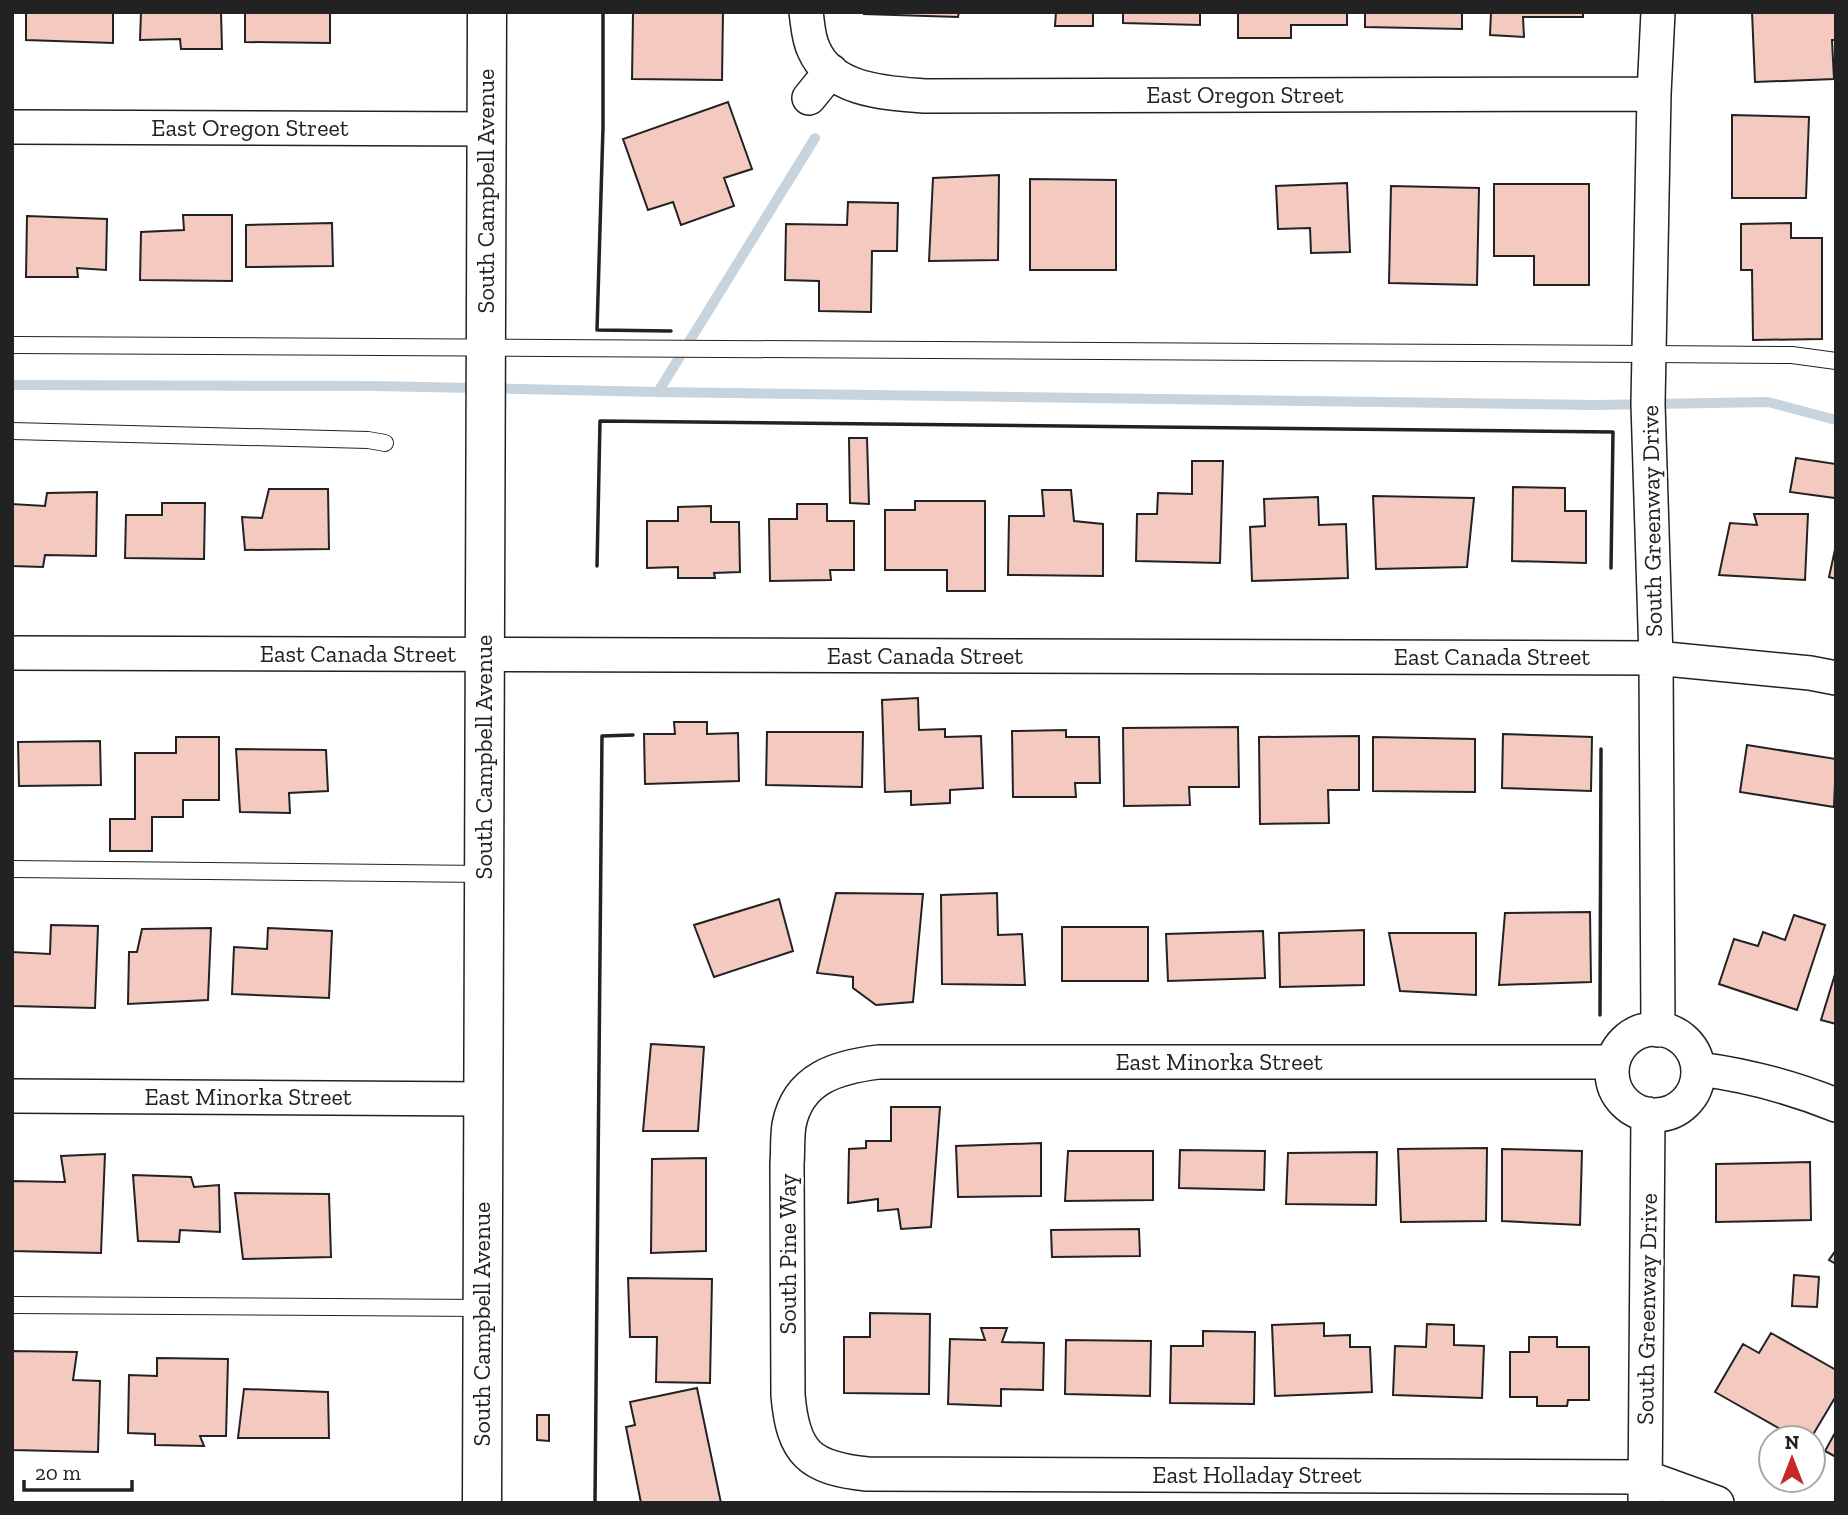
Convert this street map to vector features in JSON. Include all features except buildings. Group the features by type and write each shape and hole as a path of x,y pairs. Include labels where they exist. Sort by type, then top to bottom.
{"main road":[{"name":"South Campbell Avenue","path":"482,1503 487,12"}],"street":[{"path":"806,12 814,52 835,74 809,98"},
{"name":"South Greenway Drive","path":"1658,12 1648,404 1656,657 1658,1030"},
{"name":"East Oregon Street","path":"835,74 852,84 875,91 924,96 1654,94"},
{"name":"East Oregon Street","path":"12,127 487,129"},
{"name":"East Canada Street","path":"12,653 1656,657 1836,678"},
{"path":"1648,1029 1658,1030 1676,1035 1687,1043 1695,1055 1699,1069 1694,1090 1681,1107 1668,1113 1648,1114 1628,1106 1618,1095 1613,1082 1613,1062 1623,1042 1648,1029"},
{"name":"East Minorka Street","path":"826,1074 848,1066 879,1062 1613,1062"},
{"path":"1699,1069 1738,1074 1836,1105"},
{"name":"South Pine Way","path":"801,1447 790,1419 788,1395 789,1125 799,1096 826,1074"},
{"name":"East Minorka Street","path":"12,1096 483,1099"},
{"name":"South Greenway Drive","path":"1645,1490 1648,1114"},
{"name":"East Holladay Street","path":"801,1447 814,1460 836,1471 867,1474 1645,1490 1717,1503"}],"lane":[{"path":"12,345 486,357 1650,354 1792,355 1836,361"},
{"path":"12,431 368,440 385,443"},
{"path":"12,869 483,874"},
{"path":"12,1305 482,1308"}],"waterway":[{"path":"658,392 815,138"},
{"path":"12,385 374,386 1596,405 1768,402 1836,420"}],"wall":[{"path":"603,12 603,127 597,330 671,331"},
{"path":"597,566 600,421 1613,432 1611,568"},
{"path":"595,1503 602,736 633,735"},
{"path":"1600,1015 1601,749"}]}
